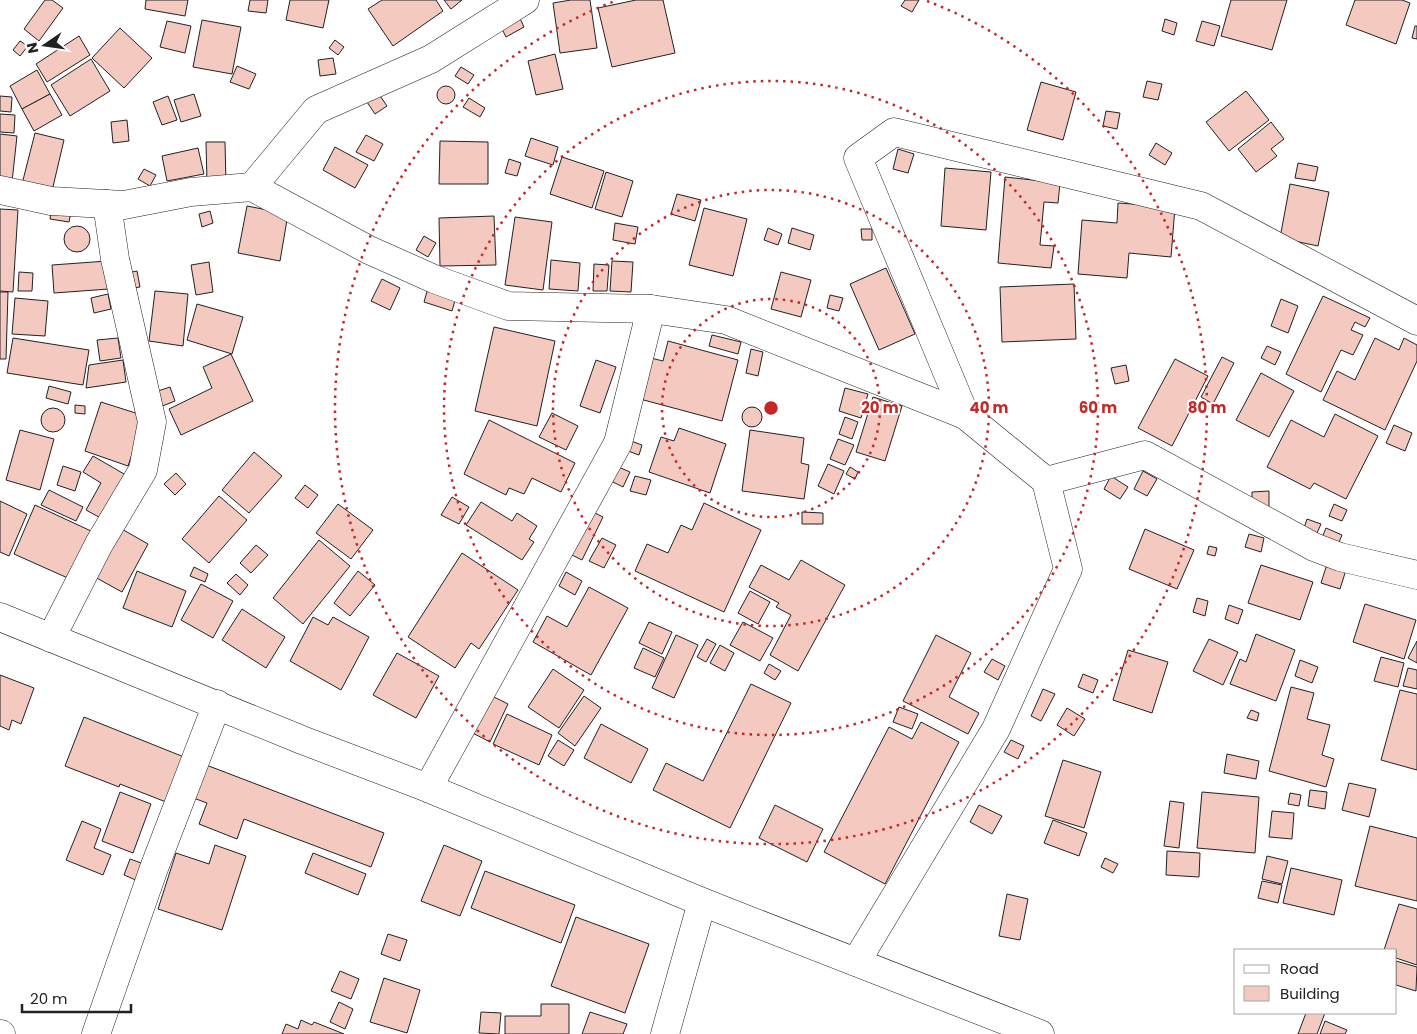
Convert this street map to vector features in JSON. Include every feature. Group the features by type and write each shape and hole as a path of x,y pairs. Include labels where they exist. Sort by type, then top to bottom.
{"street":[{"path":"252,186 316,110 432,59 525,0"},
{"path":"966,416 858,158 894,132 1201,206 1417,321"},
{"path":"0,190 51,201 124,205 191,192 252,186 369,250 434,279 508,306 652,310 726,320 966,416 1046,481 1068,569 996,729 856,962"},
{"path":"51,638 99,544 143,470 152,422 115,259 107,204"},
{"path":"428,788 618,443 652,310"},
{"path":"1046,481 1145,455 1314,546 1340,557 1417,576"},
{"path":"0,617 302,740 428,788 702,902 1040,1034"},
{"path":"96,1034 154,868 217,704"},
{"path":"665,1034 702,902"}],"building":[{"path":"45,0 52,0 63,8 39,41 24,29"},
{"path":"146,0 188,0 185,16 145,9"},
{"path":"250,0 268,0 266,13 248,11"},
{"path":"290,0 329,0 323,28 286,20"},
{"path":"382,0 436,0 443,11 393,46 368,9"},
{"path":"444,0 462,0 451,9"},
{"path":"571,0 590,0 597,48 560,53 553,3"},
{"path":"636,0 663,0 675,53 612,67 598,8"},
{"path":"905,0 919,0 912,12 901,6"},
{"path":"1231,0 1287,0 1272,50 1221,36"},
{"path":"1355,0 1402,0 1410,3 1396,44 1346,25"},
{"path":"518,14 524,27 506,37 499,23"},
{"path":"1165,19 1177,23 1174,35 1162,31"},
{"path":"202,20 241,27 232,74 193,67"},
{"path":"167,21 191,26 185,53 160,47"},
{"path":"1202,21 1220,26 1214,46 1196,41"},
{"path":"1415,26 1417,26 1417,39 1412,38"},
{"path":"120,28 152,58 124,88 92,58"},
{"path":"79,36 90,55 47,82 36,64"},
{"path":"335,40 344,47 338,55 329,48"},
{"path":"20,41 28,46 20,56 13,50"},
{"path":"555,54 563,89 536,95 528,61"},
{"path":"333,58 336,74 320,76 318,60"},
{"path":"91,59 110,91 70,116 51,85"},
{"path":"237,66 256,74 249,89 230,82"},
{"path":"461,67 474,75 468,84 455,76"},
{"path":"37,70 50,94 22,109 10,86"},
{"path":"1147,81 1162,84 1158,100 1143,97"},
{"path":"1041,82 1076,92 1063,140 1027,130"},
{"path":"442,86 450,86 455,91 453,102 442,104 437,99 437,91"},
{"path":"1246,91 1269,120 1229,151 1206,122"},
{"path":"378,93 387,106 375,114 367,102"},
{"path":"50,94 62,115 34,131 22,109"},
{"path":"194,94 201,116 181,122 174,100"},
{"path":"0,96 12,97 11,112 0,111"},
{"path":"168,96 177,120 162,125 153,102"},
{"path":"469,98 485,108 480,117 463,107"},
{"path":"1106,111 1120,113 1117,129 1103,126"},
{"path":"0,114 15,115 14,133 0,132"},
{"path":"127,120 129,141 113,143 111,122"},
{"path":"1271,122 1284,139 1271,149 1277,156 1256,172 1238,149"},
{"path":"35,133 64,140 52,191 22,184"},
{"path":"0,134 17,136 12,182 0,180"},
{"path":"366,135 383,144 374,161 356,152"},
{"path":"531,138 558,147 553,165 525,156"},
{"path":"440,141 488,142 488,184 439,184"},
{"path":"206,142 225,142 226,183 207,183"},
{"path":"1156,143 1172,153 1165,165 1149,155"},
{"path":"335,147 368,165 355,188 323,170"},
{"path":"198,148 204,174 167,181 162,156"},
{"path":"898,149 914,154 908,173 893,169"},
{"path":"562,157 604,171 592,208 550,194"},
{"path":"509,159 521,163 517,176 505,173"},
{"path":"1298,163 1318,167 1315,181 1295,178"},
{"path":"945,168 991,172 986,230 941,226"},
{"path":"144,169 156,175 150,186 138,179"},
{"path":"606,172 633,181 622,217 595,209"},
{"path":"1005,177 1060,183 1058,203 1044,202 1040,245 1054,246 1051,268 998,263"},
{"path":"1290,184 1329,192 1318,246 1280,238"},
{"path":"677,194 701,200 695,221 671,214"},
{"path":"1118,203 1175,207 1171,257 1129,253 1127,278 1078,274 1082,220 1117,223"},
{"path":"52,205 72,207 69,222 50,219"},
{"path":"247,206 288,214 280,261 238,253"},
{"path":"704,208 747,219 733,276 689,265"},
{"path":"0,209 18,210 13,292 0,291"},
{"path":"210,211 213,223 202,227 199,214"},
{"path":"494,216 496,265 440,266 439,218"},
{"path":"515,217 552,222 543,290 505,285"},
{"path":"615,223 638,227 635,244 613,240"},
{"path":"77,226 86,230 90,239 86,248 77,252 68,248 64,239 68,230"},
{"path":"768,228 782,234 778,245 764,240"},
{"path":"792,228 814,235 810,250 788,243"},
{"path":"861,229 872,229 872,240 862,240"},
{"path":"424,236 436,243 428,257 416,250"},
{"path":"551,260 580,263 578,291 549,289"},
{"path":"107,261 109,289 54,293 52,265"},
{"path":"612,261 633,262 631,292 610,291"},
{"path":"209,262 213,292 196,295 191,265"},
{"path":"594,264 609,265 607,291 593,291"},
{"path":"886,268 915,334 879,350 850,284"},
{"path":"137,271 140,287 125,289 122,274"},
{"path":"19,272 33,273 32,291 18,291"},
{"path":"781,272 811,280 801,317 771,309"},
{"path":"382,279 400,288 390,310 371,301"},
{"path":"1074,284 1076,339 1002,342 1000,287"},
{"path":"428,288 456,297 452,311 424,302"},
{"path":"155,291 188,294 183,346 149,341"},
{"path":"0,292 8,292 6,359 0,359"},
{"path":"108,294 111,309 94,313 91,298"},
{"path":"830,295 843,298 839,311 827,308"},
{"path":"1323,296 1370,318 1365,327 1355,322 1351,330 1363,335 1353,355 1341,350 1321,392 1286,374"},
{"path":"15,298 48,301 45,336 12,334"},
{"path":"1281,299 1298,306 1288,333 1271,326"},
{"path":"197,304 243,317 232,354 187,340"},
{"path":"494,327 555,341 537,426 475,411"},
{"path":"712,335 741,342 738,354 709,346"},
{"path":"13,338 89,350 83,385 7,373"},
{"path":"118,338 121,358 100,361 97,340"},
{"path":"1375,338 1399,350 1404,338 1417,345 1417,361 1385,430 1323,400 1337,371 1355,380"},
{"path":"668,341 738,360 722,421 640,399 651,358 663,361"},
{"path":"1267,346 1281,352 1275,365 1261,358"},
{"path":"751,349 763,352 758,376 746,373"},
{"path":"231,354 253,401 181,435 169,409 212,388 203,367"},
{"path":"1222,357 1234,363 1213,404 1201,397"},
{"path":"1175,359 1208,376 1172,446 1138,428"},
{"path":"123,360 126,382 86,388 89,365"},
{"path":"596,360 616,367 600,413 580,406"},
{"path":"1126,365 1129,381 1115,384 1111,368"},
{"path":"1261,373 1294,391 1269,437 1236,420"},
{"path":"49,386 71,392 68,404 46,398"},
{"path":"170,387 175,401 160,407 155,392"},
{"path":"845,388 868,394 861,418 839,411"},
{"path":"873,397 902,406 885,461 856,452"},
{"path":"101,402 145,416 128,466 85,451"},
{"path":"75,405 85,406 85,414 75,413"},
{"path":"748,407 756,407 762,413 762,421 756,427 748,427 742,421 742,413"},
{"path":"53,408 62,411 65,420 62,429 53,432 44,429 41,420 44,411"},
{"path":"552,413 578,426 566,450 539,437"},
{"path":"1335,414 1378,436 1346,499 1314,483 1310,489 1267,467 1291,420 1324,437"},
{"path":"845,417 858,422 852,439 839,434"},
{"path":"489,420 575,463 561,492 532,478 524,494 509,488 506,495 464,474"},
{"path":"1394,425 1412,433 1405,451 1386,443"},
{"path":"679,428 726,444 710,493 649,472 661,437 674,441"},
{"path":"20,430 54,439 40,490 6,480"},
{"path":"750,430 804,438 801,463 809,465 804,499 742,491"},
{"path":"838,439 854,445 845,465 830,459"},
{"path":"631,441 642,445 639,455 628,451"},
{"path":"254,452 282,476 249,513 222,490"},
{"path":"93,456 131,478 106,521 86,510 101,483 83,472"},
{"path":"828,464 844,471 834,494 818,486"},
{"path":"63,466 81,472 75,491 57,485"},
{"path":"616,466 630,472 623,487 609,480"},
{"path":"850,467 858,472 855,479 846,474"},
{"path":"1143,471 1157,479 1147,496 1134,489"},
{"path":"176,473 186,484 175,495 164,484"},
{"path":"635,476 651,480 646,495 630,491"},
{"path":"1111,476 1128,487 1120,499 1104,489"},
{"path":"305,485 318,495 308,508 295,498"},
{"path":"49,490 83,507 76,521 41,505"},
{"path":"1269,491 1269,510 1252,510 1252,492"},
{"path":"219,496 247,520 209,563 182,539"},
{"path":"452,497 469,507 459,524 441,515"},
{"path":"0,501 27,514 9,556 0,552"},
{"path":"481,502 512,521 517,513 537,526 529,539 534,542 522,560 466,525"},
{"path":"704,503 761,530 724,612 635,571 647,544 668,553 681,525 692,530"},
{"path":"338,504 373,530 351,559 316,533"},
{"path":"1334,504 1347,510 1342,521 1329,516"},
{"path":"35,505 91,531 70,579 14,554"},
{"path":"587,509 603,517 582,560 566,552"},
{"path":"802,512 823,513 823,524 802,524"},
{"path":"1307,519 1321,524 1317,533 1304,528"},
{"path":"120,528 148,544 122,592 93,576"},
{"path":"1326,528 1342,535 1337,547 1321,540"},
{"path":"1145,529 1194,550 1177,589 1129,569"},
{"path":"1249,534 1264,538 1261,552 1245,547"},
{"path":"602,538 616,545 604,568 589,561"},
{"path":"319,540 350,566 303,624 273,598"},
{"path":"256,545 268,555 251,573 240,563"},
{"path":"1209,546 1217,548 1215,556 1207,554"},
{"path":"462,553 518,590 479,649 471,643 455,668 408,637"},
{"path":"801,560 845,585 798,671 770,655 791,615 776,607 779,603 749,587 761,565 789,580"},
{"path":"1327,564 1346,570 1340,589 1321,583"},
{"path":"1261,565 1313,582 1300,620 1248,603"},
{"path":"194,567 208,574 205,582 190,576"},
{"path":"137,571 186,591 172,627 123,608"},
{"path":"358,571 375,585 350,616 334,603"},
{"path":"566,572 582,581 575,595 559,586"},
{"path":"236,574 248,585 240,595 227,583"},
{"path":"201,584 233,601 213,638 181,620"},
{"path":"589,587 628,608 591,675 533,642 547,616 567,627"},
{"path":"750,591 770,602 758,624 738,613"},
{"path":"1197,598 1208,601 1205,616 1193,612"},
{"path":"1365,604 1416,620 1404,659 1353,642"},
{"path":"1229,605 1243,610 1238,624 1225,619"},
{"path":"242,609 285,637 266,668 222,640"},
{"path":"313,617 328,625 333,617 369,637 341,690 290,661"},
{"path":"649,622 672,632 662,654 639,643"},
{"path":"743,622 773,638 760,661 730,645"},
{"path":"1256,634 1295,650 1276,701 1230,684 1240,659 1246,662"},
{"path":"676,635 698,645 674,698 652,688"},
{"path":"936,635 971,653 949,697 979,713 968,734 903,701"},
{"path":"707,639 716,644 706,662 697,657"},
{"path":"1209,639 1238,652 1223,685 1193,671"},
{"path":"1417,641 1417,663 1408,658"},
{"path":"720,645 734,653 725,671 710,663"},
{"path":"643,648 664,658 655,677 634,668"},
{"path":"1128,650 1168,662 1152,713 1113,700"},
{"path":"397,653 439,676 416,718 373,695"},
{"path":"1381,657 1404,663 1398,687 1374,681"},
{"path":"992,659 1005,666 998,680 984,672"},
{"path":"1300,660 1318,667 1312,683 1295,676"},
{"path":"769,664 781,671 775,680 764,673"},
{"path":"1408,668 1417,670 1417,689 1403,686"},
{"path":"553,669 584,690 559,728 528,707"},
{"path":"1083,674 1098,680 1093,693 1078,687"},
{"path":"0,675 34,688 21,724 12,720 9,730 0,726"},
{"path":"751,684 791,703 730,828 653,790 666,763 703,781"},
{"path":"1291,687 1314,693 1307,719 1330,725 1322,755 1334,759 1326,787 1269,771"},
{"path":"1043,689 1055,694 1041,721 1031,716"},
{"path":"1400,690 1417,694 1417,770 1381,760"},
{"path":"484,692 508,704 490,742 465,729"},
{"path":"584,696 601,708 575,746 558,733"},
{"path":"899,707 918,714 912,729 893,722"},
{"path":"1067,708 1085,719 1074,736 1057,725"},
{"path":"1251,710 1259,713 1257,721 1247,718"},
{"path":"507,714 552,735 539,765 493,744"},
{"path":"84,717 184,757 166,802 120,784 119,787 65,766"},
{"path":"921,722 959,742 885,884 824,852 889,727 912,739"},
{"path":"601,724 648,749 631,783 584,758"},
{"path":"558,740 574,750 564,766 548,756"},
{"path":"1011,740 1024,746 1018,759 1004,752"},
{"path":"1227,754 1259,761 1256,779 1224,773"},
{"path":"1063,760 1101,772 1084,828 1045,816"},
{"path":"201,763 384,833 371,867 244,819 237,839 199,824 207,803 188,796"},
{"path":"1349,783 1376,789 1369,817 1342,810"},
{"path":"1310,790 1327,792 1325,809 1308,806"},
{"path":"120,792 151,804 133,853 102,841"},
{"path":"1202,792 1259,797 1255,853 1197,848"},
{"path":"1290,793 1301,795 1299,806 1288,804"},
{"path":"1170,801 1184,803 1179,848 1164,846"},
{"path":"775,805 823,829 807,862 759,838"},
{"path":"979,805 1002,816 992,834 970,822"},
{"path":"1272,811 1294,813 1292,839 1269,837"},
{"path":"1053,820 1087,833 1079,856 1044,843"},
{"path":"82,821 101,829 94,848 111,855 103,875 66,860"},
{"path":"1370,826 1417,838 1417,901 1355,886"},
{"path":"215,845 246,856 222,930 158,909 176,853 209,864"},
{"path":"444,845 482,861 460,916 421,901"},
{"path":"1167,851 1200,853 1199,877 1166,875"},
{"path":"313,853 366,874 358,895 305,873"},
{"path":"1267,856 1288,861 1282,884 1262,879"},
{"path":"1105,858 1118,864 1113,873 1101,867"},
{"path":"130,859 144,864 138,881 124,875"},
{"path":"1291,868 1342,880 1334,915 1283,903"},
{"path":"485,871 575,905 561,943 471,908"},
{"path":"1262,881 1282,885 1278,903 1258,898"},
{"path":"1007,894 1028,899 1020,940 999,936"},
{"path":"1399,904 1417,909 1417,965 1397,958 1397,949 1384,949"},
{"path":"576,917 649,944 625,1013 551,986"},
{"path":"388,934 407,940 400,961 381,954"},
{"path":"1397,961 1417,967 1416,991 1397,985"},
{"path":"340,971 359,979 351,999 331,991"},
{"path":"384,978 420,990 407,1033 370,1022"},
{"path":"339,1002 353,1009 345,1029 330,1022"},
{"path":"541,1004 569,1004 569,1034 505,1034 505,1016 541,1016"},
{"path":"481,1012 501,1013 499,1034 479,1033"},
{"path":"590,1012 627,1024 623,1034 582,1034"},
{"path":"1306,1014 1325,1014 1317,1034 1298,1034"},
{"path":"301,1020 312,1025 314,1022 344,1034 282,1034 286,1024 298,1029"},
{"path":"1325,1021 1347,1030 1345,1034 1320,1034"}]}
